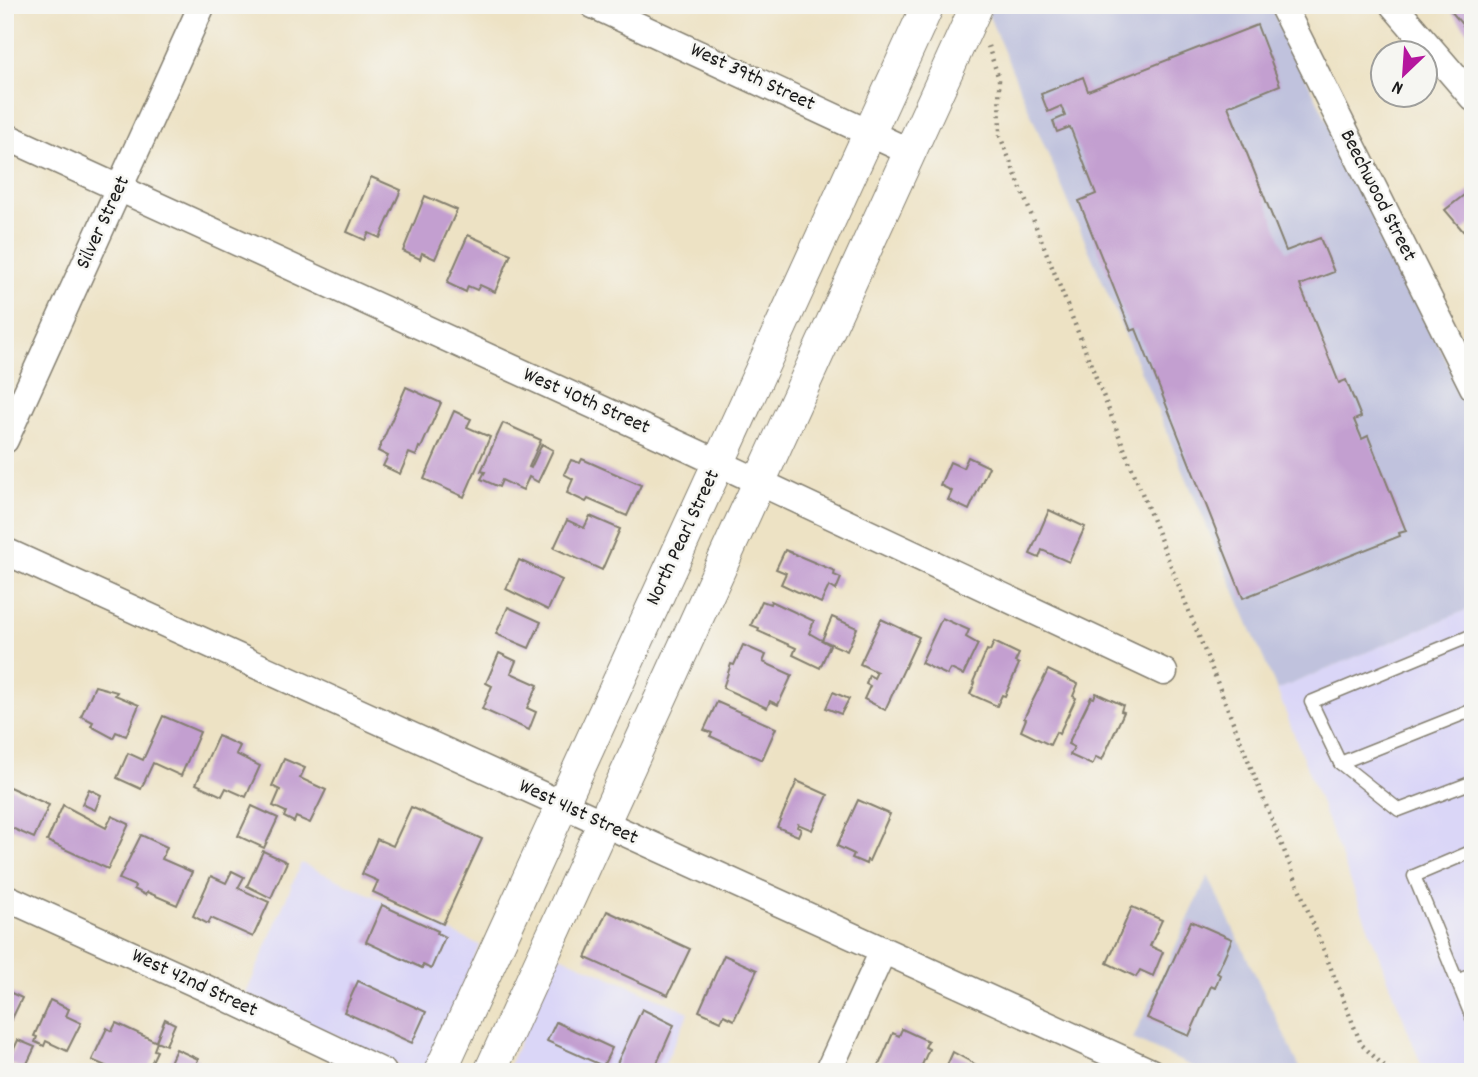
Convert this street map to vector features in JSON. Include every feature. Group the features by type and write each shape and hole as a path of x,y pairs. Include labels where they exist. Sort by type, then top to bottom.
{"street":[{"name":"Silver Street","path":"5,440 202,5"},
{"name":"West 39th Street","path":"593,5 911,152"},
{"name":"North Pearl Street","path":"440,1072 928,5"},
{"name":"Beechwood Street","path":"1282,5 1473,387"},
{"path":"1393,5 1473,97"},
{"path":"490,1072 977,7"},
{"name":"West 40th Street","path":"5,136 1164,671"},
{"name":"West 41st Street","path":"5,551 1152,1072"},
{"name":"West 42nd Street","path":"5,897 383,1072"},
{"path":"828,1072 883,951"}],"lane":[{"path":"1473,635 1311,702 1340,763 1399,810 1473,782"},
{"path":"1340,763 1473,710"},
{"path":"1473,851 1413,876 1473,1020"},
{"path":"1457,981 1473,974"}],"path":[{"path":"977,7 999,79 1000,136 1361,1044 1390,1072"}],"shaded area":[{"path":"992,5 1270,5 1473,415 1473,607 1277,690 988,14"},
{"path":"1473,607 1473,1072 1424,1072 1277,690"},
{"path":"301,863 480,945 425,1072 416,1072 246,994"},
{"path":"1208,876 1302,1072 1204,1072 1133,1039"},
{"path":"559,955 689,1012 661,1072 506,1072"}],"building":[{"path":"1446,5 1473,5 1473,42 1467,35 1470,34"},
{"path":"1257,25 1280,85 1228,106 1286,251 1320,238 1334,272 1300,285 1339,383 1346,380 1361,417 1354,420 1362,439 1368,436 1406,531 1399,533 1400,536 1243,598 1136,329 1131,331 1079,201 1096,194 1070,127 1057,132 1053,121 1065,116 1061,106 1048,112 1041,94 1083,77 1088,91"},
{"path":"371,177 401,190 380,238 369,233 365,240 347,232"},
{"path":"1473,188 1473,223 1463,231 1445,210"},
{"path":"425,196 457,210 435,259 422,253 420,259 403,251"},
{"path":"468,235 511,254 495,292 480,285 477,290 468,286 466,292 447,283"},
{"path":"406,387 441,403 421,448 419,447 416,456 409,453 400,474 383,466 388,456 378,451"},
{"path":"454,411 471,419 467,427 490,437 464,497 424,479"},
{"path":"503,423 541,440 529,467 531,468 542,444 553,450 538,482 529,477 523,490 502,480 499,487 481,479 485,472 481,471"},
{"path":"968,457 989,467 969,510 948,500 952,491 940,485 950,462 963,468"},
{"path":"582,459 641,485 627,516 567,493 573,479 564,474 571,460 580,463"},
{"path":"1049,510 1085,527 1069,562 1042,550 1039,558 1030,554"},
{"path":"590,516 620,529 602,570 554,548 567,520 584,528"},
{"path":"785,550 835,571 834,575 841,578 836,590 829,586 821,603 781,584 786,573 776,569"},
{"path":"519,560 562,580 548,610 506,589"},
{"path":"762,601 770,604 771,601 814,621 809,633 830,645 820,668 793,655 796,648 758,631 759,628 751,625"},
{"path":"508,607 541,622 529,648 496,634"},
{"path":"832,617 857,628 847,651 822,640"},
{"path":"942,618 969,630 966,637 978,644 963,675 951,669 947,675 921,663"},
{"path":"881,619 919,637 885,710 864,699 870,686 866,684 869,675 874,678 877,672 860,664"},
{"path":"994,642 1019,654 1015,662 1019,664 1005,696 1002,695 997,706 970,694 987,650 990,651"},
{"path":"743,645 766,655 763,662 792,675 778,705 770,701 767,708 723,688 731,664 734,665"},
{"path":"499,653 516,661 511,673 538,685 527,708 536,712 529,730 482,709 492,686 486,683"},
{"path":"1048,670 1078,684 1073,696 1076,698 1059,734 1056,732 1050,745 1021,731 1026,719 1024,718"},
{"path":"95,686 117,692 115,695 139,705 126,736 116,732 113,738 91,726 93,722 81,716"},
{"path":"833,692 849,699 841,714 826,708"},
{"path":"1096,693 1123,705 1121,711 1124,712 1102,760 1096,757 1092,765 1070,755 1074,747 1068,744 1091,697 1094,698"},
{"path":"717,702 776,728 762,760 710,736 712,733 704,730"},
{"path":"163,716 200,732 181,776 153,763 141,789 117,778 128,753 143,760"},
{"path":"218,736 240,746 236,754 260,766 246,797 226,788 222,796 196,784"},
{"path":"284,759 305,768 300,778 326,790 310,823 296,817 294,822 284,817 286,812 273,806 280,790 272,786"},
{"path":"797,781 828,795 812,830 798,824 797,827 801,829 798,836 777,827"},
{"path":"5,785 49,805 34,838 5,825"},
{"path":"89,789 101,795 95,810 82,804"},
{"path":"858,800 890,814 866,864 852,858 854,854 837,846"},
{"path":"63,805 106,828 112,816 129,824 108,869 47,841"},
{"path":"252,806 278,818 264,848 238,836"},
{"path":"411,807 482,839 443,924 373,892 378,881 362,874 377,839 393,846"},
{"path":"141,835 167,847 162,859 192,872 177,905 147,892 145,895 134,889 135,886 119,879"},
{"path":"263,851 287,862 271,898 247,886"},
{"path":"232,871 244,877 238,888 269,902 253,937 211,918 208,924 193,916 211,876 226,883"},
{"path":"382,905 438,931 437,933 445,937 431,969 423,965 422,968 366,942"},
{"path":"1132,907 1162,920 1150,946 1163,952 1153,976 1140,970 1136,977 1107,963"},
{"path":"607,911 690,949 668,995 586,958"},
{"path":"1191,921 1232,939 1217,973 1220,975 1215,988 1211,986 1189,1036 1147,1018"},
{"path":"724,955 757,970 734,1020 724,1015 721,1021 699,1011"},
{"path":"358,981 426,1012 412,1043 344,1012"},
{"path":"5,990 22,998 10,1023 5,1021"},
{"path":"50,1000 69,1009 66,1016 81,1023 67,1051 46,1041 44,1046 35,1042 37,1037 34,1036"},
{"path":"642,1009 674,1025 653,1072 613,1072"},
{"path":"165,1019 175,1024 166,1045 156,1041"},
{"path":"556,1022 612,1048 603,1066 547,1041"},
{"path":"116,1023 157,1042 154,1050 157,1051 147,1072 119,1072 92,1060 107,1028 112,1031"},
{"path":"902,1029 928,1041 925,1047 929,1049 919,1072 876,1072 893,1033 899,1036"},
{"path":"18,1040 35,1047 24,1070 8,1062"},
{"path":"176,1049 198,1059 196,1065 209,1072 166,1071"},
{"path":"953,1052 980,1067 978,1072 944,1072"}]}
